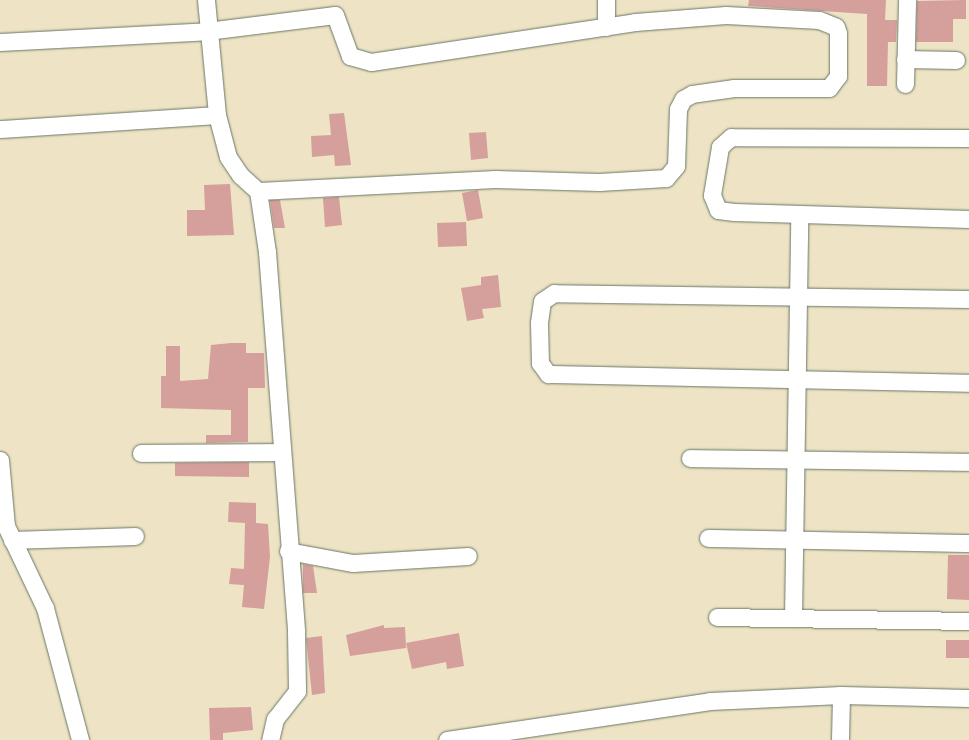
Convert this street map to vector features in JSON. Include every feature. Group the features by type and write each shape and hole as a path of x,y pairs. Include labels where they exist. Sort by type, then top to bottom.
{"street":[{"path":"206,0 208,31 218,115 228,157 240,175 258,192 267,252 297,691 275,719 270,740"},
{"path":"606,0 606,26"},
{"path":"904,84 907,0"},
{"path":"0,42 208,31 335,15 350,56 371,62 606,26 726,15 819,20 836,27 838,33 838,76 829,88 734,88 692,94 683,99 678,109 676,166 666,178 598,182 495,179 258,192"},
{"path":"905,59 956,60"},
{"path":"0,129 218,115"},
{"path":"969,138 726,139 720,147 713,178 712,195 718,210 798,217 969,219"},
{"path":"793,618 792,542 796,460 798,217"},
{"path":"969,299 554,294 542,301 539,323 540,363 548,374 969,383"},
{"path":"141,454 281,452"},
{"path":"690,458 969,462"},
{"path":"0,460 4,515 12,540 45,608 80,740"},
{"path":"12,540 136,536"},
{"path":"708,538 792,542 969,543"},
{"path":"288,551 353,563 468,556"},
{"path":"717,617 969,621"},
{"path":"840,740 841,695"},
{"path":"447,740 710,702 841,695 969,698"}],"building":[{"path":"749,0 886,0 885,20 897,20 896,42 888,42 887,86 867,86 867,14 748,6"},
{"path":"966,0 966,19 953,19 953,42 916,42 917,1"},
{"path":"344,113 351,165 335,166 334,155 312,157 311,136 331,135 329,114"},
{"path":"486,132 488,158 471,160 469,133"},
{"path":"230,184 234,235 187,236 187,210 205,210 204,185"},
{"path":"478,190 483,218 467,221 462,193"},
{"path":"339,197 342,225 325,227 323,198"},
{"path":"270,200 280,200 285,228 274,228"},
{"path":"466,222 467,246 438,247 437,223"},
{"path":"498,275 501,307 482,309 484,318 467,321 461,288 481,285 481,277"},
{"path":"246,343 246,353 264,353 265,388 248,388 248,442 206,443 206,435 231,435 231,410 161,408 161,376 166,376 166,346 180,346 180,381 208,379 211,345"},
{"path":"249,462 249,477 175,476 175,463"},
{"path":"229,502 256,503 256,523 268,524 270,557 264,609 242,607 244,585 229,584 231,568 244,569 245,523 228,522"},
{"path":"948,555 969,555 969,600 947,599"},
{"path":"303,564 313,566 317,593 303,593"},
{"path":"384,625 384,628 405,627 406,648 350,656 346,635"},
{"path":"459,633 464,666 447,669 446,662 412,669 406,643"},
{"path":"322,636 325,693 312,695 306,638"},
{"path":"946,640 969,640 969,658 946,658"},
{"path":"251,707 253,730 223,733 223,740 210,740 209,708"}]}
